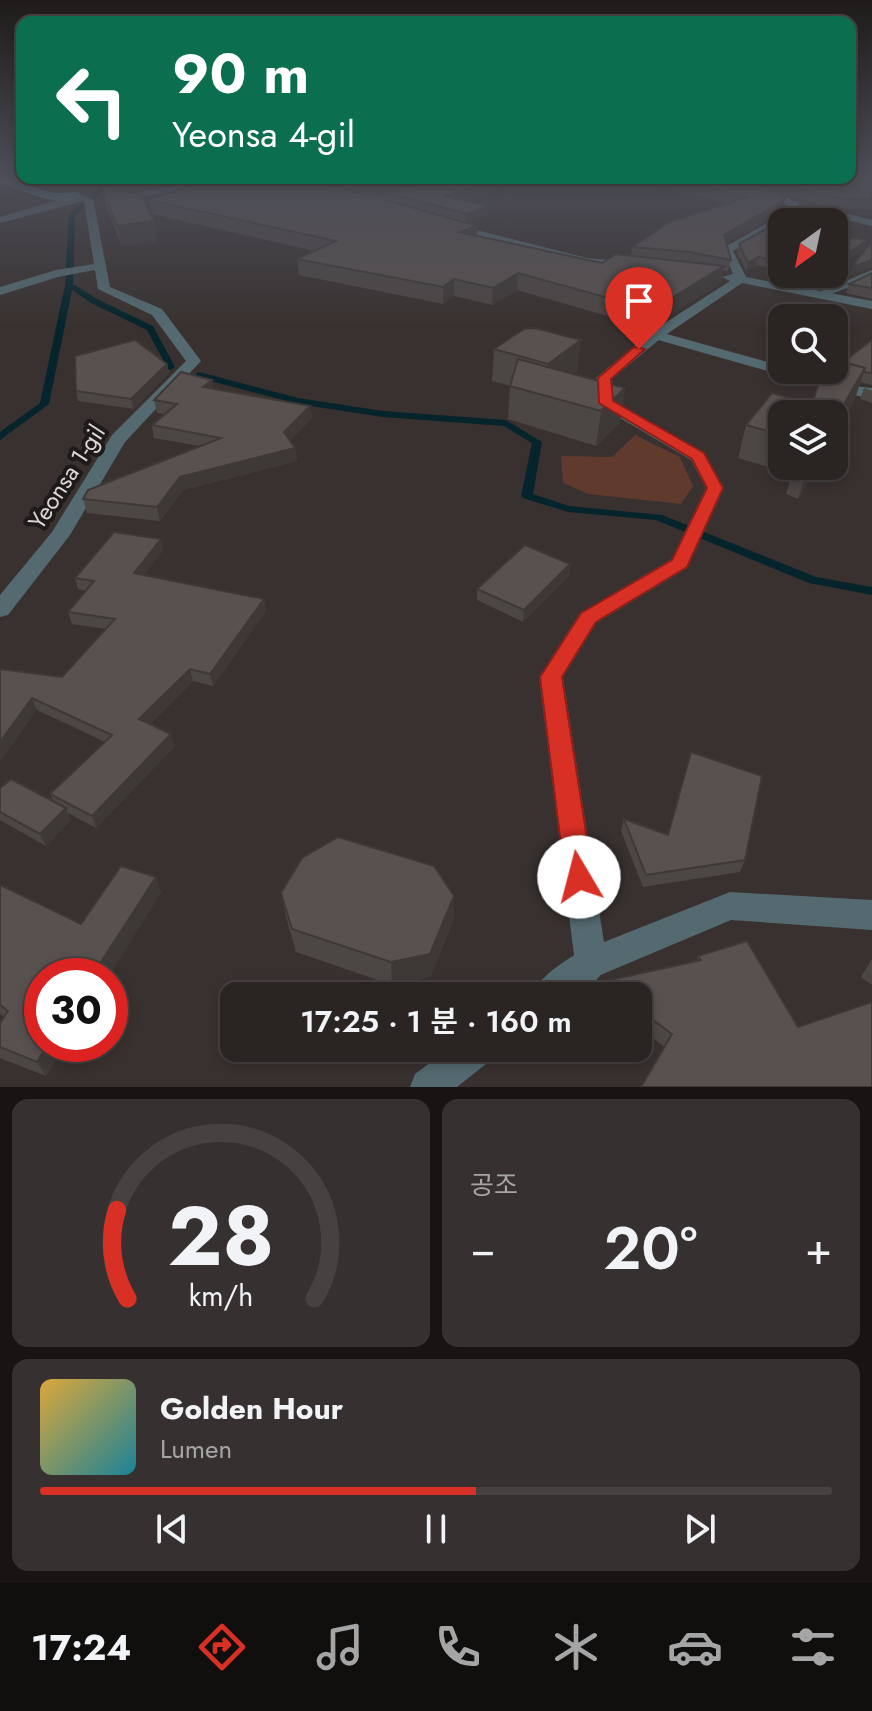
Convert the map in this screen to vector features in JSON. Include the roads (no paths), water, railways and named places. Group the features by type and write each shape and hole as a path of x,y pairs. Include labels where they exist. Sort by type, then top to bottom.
{"street":[{"name":"Yeonsa 1-gil","path":"0,610 60,535 118,439 194,361 157,312 104,289 91,226"},
{"path":"449,226 587,261 645,266"},
{"path":"741,279 727,250 770,226"},
{"path":"0,291 56,274 101,266"},
{"path":"714,274 872,305"},
{"path":"820,294 872,274"},
{"path":"591,963 551,677 588,618 680,563 715,488 698,457 606,403 604,378 656,335 741,279"},
{"path":"656,335 763,368 872,393"},
{"path":"566,982 591,963 730,906 872,915"},
{"path":"428,1087 461,1062"}],"waterway":[{"path":"69,285 72,226"},
{"path":"0,437 44,404 69,285"},
{"path":"69,285 94,301 150,328 171,367"},
{"path":"199,375 298,401 383,414 506,423 537,442 527,496 568,509 658,517 813,580 872,591"}]}
